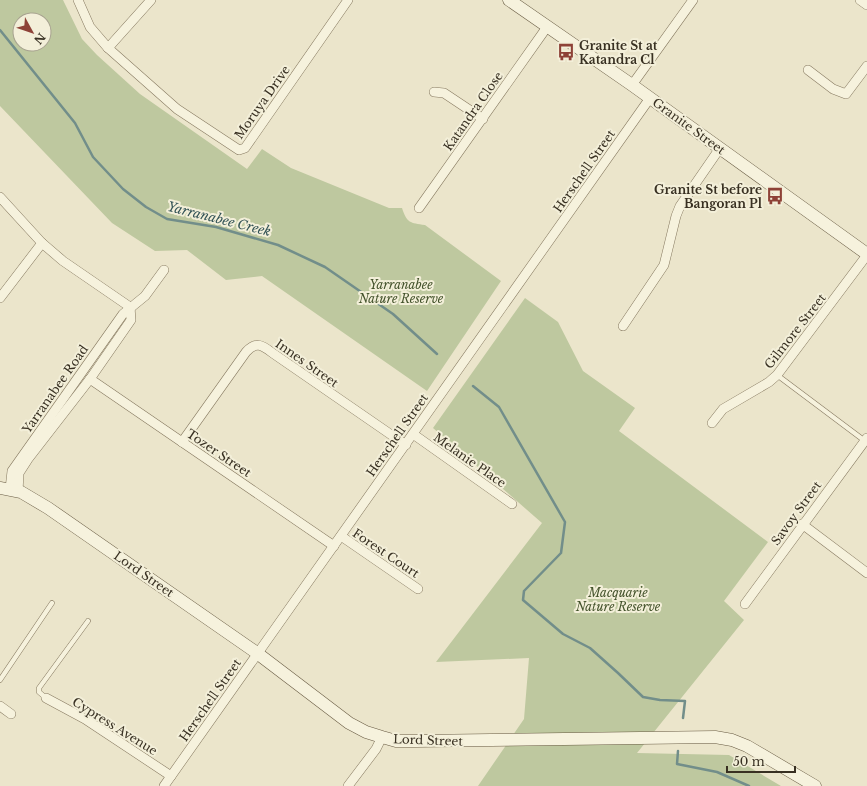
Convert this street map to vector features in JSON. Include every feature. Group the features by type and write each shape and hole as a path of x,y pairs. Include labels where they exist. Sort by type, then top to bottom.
{"main road":[{"name":"Granite Street","path":"509,0 632,85 867,254"},
{"name":"Lord Street","path":"9,490 34,499 48,508 257,653 349,723 382,738 396,741 415,741 714,737 732,740 747,746 815,786"}],"street":[{"name":"Moruya Drive","path":"78,0 90,27 108,48 177,108 239,150 245,148 348,0"},
{"path":"108,48 152,0"},
{"path":"632,85 693,0"},
{"path":"860,0 867,5"},
{"name":"Katandra Close","path":"419,208 547,27"},
{"path":"808,70 833,89 846,94 867,66"},
{"path":"434,92 444,93 483,119"},
{"name":"Herschell Street","path":"164,786 650,98"},
{"path":"622,326 664,265 676,216 680,206 720,148"},
{"path":"0,197 42,243 63,261 130,307"},
{"path":"0,298 42,243"},
{"name":"Gilmore Street","path":"712,422 723,409 769,382 777,375 867,254"},
{"name":"Yarranabee Road","path":"9,490 12,471 123,314 145,296 164,270"},
{"name":"Yarranabee Road","path":"9,490 28,459 90,379 131,320 130,307"},
{"name":"Innes Street","path":"182,442 246,352 252,346 257,345 274,354 406,445"},
{"name":"Tozer Street","path":"90,379 334,546"},
{"name":"Melanie Place","path":"413,434 512,504"},
{"name":"Savoy Street","path":"745,604 802,524 866,439"},
{"path":"802,524 867,574"},
{"name":"Forest Court","path":"341,536 418,589"},
{"name":"Cypress Avenue","path":"46,698 85,719 170,776"},
{"path":"0,706 11,714"},
{"path":"348,786 376,750 382,738"}],"lane":[{"path":"777,375 866,439"},
{"path":"0,680 52,603"},
{"path":"46,698 39,692 39,688 88,621"}],"green space":[{"name":"Yarranabee Nature Reserve","path":"0,0 63,0 82,39 97,55 140,94 247,169 262,149 291,168 389,208 402,208 406,217 412,223 425,225 501,281 427,391 262,276 226,280 187,250 155,251 112,223 0,106"},
{"name":"Macquarie Nature Reserve","path":"525,298 558,322 583,371 635,408 619,431 768,542 724,601 744,620 637,753 729,755 781,786 478,786 524,719 529,658 436,662 542,523 433,428"}],"waterway":[{"name":"Yarranabee Creek","path":"0,30 75,123 93,157 123,189 146,207 167,219 216,227 278,245 325,267 393,314 437,354"},
{"path":"473,386 499,407 565,522 561,553 524,591 523,600 563,634 590,648 643,697 660,700 685,701 683,718"},
{"path":"678,751 677,764 717,772 749,786"}],"place":[{"name":"Granite St at Katandra Cl","path":"566,52"},
{"name":"Granite St before Bangoran Pl","path":"775,196"}]}
